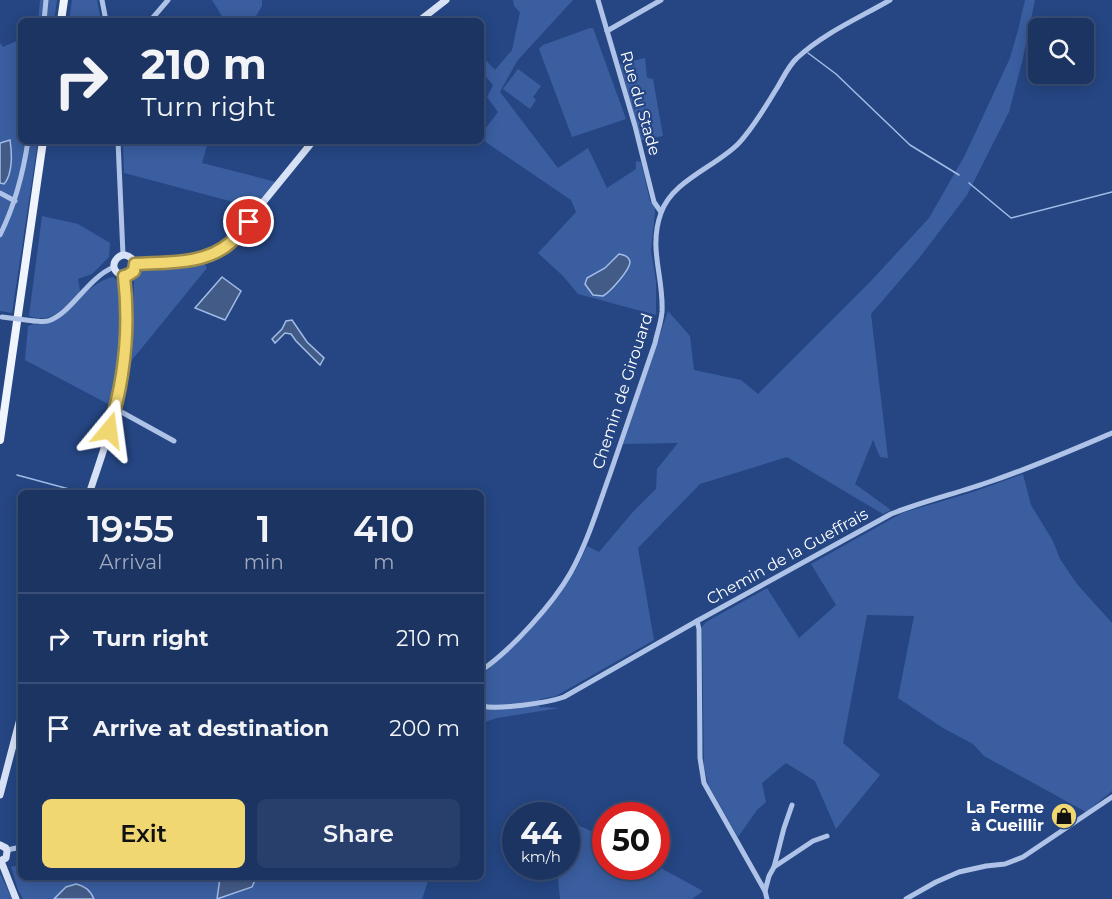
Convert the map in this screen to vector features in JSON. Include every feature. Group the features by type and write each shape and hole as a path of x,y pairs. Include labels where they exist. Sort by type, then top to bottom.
{"main road":[{"path":"61,18 64,0"},
{"path":"424,18 446,0"},
{"path":"0,440 43,144"},
{"path":"135,264 199,258 229,244 312,144"},
{"path":"123,255 132,258 135,264 134,271 124,276 114,267 117,258 123,255"},
{"path":"90,490 116,409 123,375 127,326 124,276"},
{"path":"0,795 18,726"},
{"path":"0,844 7,850 6,858 1,861 16,899"}],"street":[{"path":"44,18 46,0"},
{"path":"102,0 105,18"},
{"path":"153,18 168,0"},
{"name":"Rue du Stade","path":"598,0 635,126 654,202 661,212"},
{"path":"607,31 661,0"},
{"name":"Chemin de Girouard","path":"484,669 494,662 536,620 555,596 570,573 591,526 661,321 662,297 655,245 657,227 665,203 677,188 728,153 739,142 756,122 795,60 824,38 890,0"},
{"path":"0,235 15,201 27,144"},
{"path":"118,144 123,255"},
{"path":"0,193 15,201"},
{"path":"1,317 47,321 60,314 99,275 114,267"},
{"path":"116,409 174,441"},
{"name":"Chemin de la Gueffrais","path":"484,706 548,702 564,697 891,514 1011,475 1112,433"},
{"path":"697,621 699,629 700,758 704,783 768,899"},
{"path":"906,899 959,872 1005,864 1023,857 1112,797"},
{"path":"765,891 792,806"},
{"path":"774,867 813,841 827,836"},
{"path":"7,850 18,848"},
{"path":"756,875 769,876"}],"shaded area":[{"path":"40,0 57,0 54,18 38,18"},
{"path":"72,0 97,0 100,18 69,18"},
{"path":"212,0 262,0 262,6 255,18 223,18"},
{"path":"513,0 573,0 517,61 500,92 558,168 588,148 607,188 636,169 636,161 641,162 650,201 655,208 651,250 656,281 656,315 578,294 563,276 538,253 576,212 571,200 484,139 484,130 498,112 487,97 493,85 484,74 484,58 495,70 512,50 520,12 514,6"},
{"path":"1025,0 1035,0 1031,18 1028,18 1028,34 1009,112 967,195 920,257 871,314 888,458 880,457 873,440 855,484 891,510 883,514 787,457 700,484 638,548 654,640 556,696 540,699 539,707 560,708 497,718 484,722 484,673 526,634 562,590 575,571 587,546 599,552 656,489 657,469 678,443 622,444 668,311 690,336 694,370 741,380 758,394 870,282 929,218 965,155 1010,58"},
{"path":"593,28 626,119 572,137 539,49 543,45"},
{"path":"18,40 18,144 38,144 12,313 0,311 0,43 3,47"},
{"path":"645,58 647,78 653,79 663,136 641,140 620,64"},
{"path":"518,69 541,86 533,97 536,100 530,109 503,89"},
{"path":"10,140 10,169 4,184 0,183 0,143"},
{"path":"123,144 207,144 202,163 276,182 256,208 124,173"},
{"path":"42,216 78,224 110,243 109,257 92,274 78,279 80,291 69,303 52,316 38,318 29,316"},
{"path":"619,254 626,256 630,262 627,270 606,294 593,295 585,284 587,278 605,268"},
{"path":"204,263 207,268 132,360 134,278 144,268"},
{"path":"113,277 118,281 121,310 117,376 110,405 25,360 28,326 52,322 88,290"},
{"path":"222,277 241,291 225,320 195,308"},
{"path":"292,320 307,342 324,358 320,365 291,334 285,333 275,343 272,339 286,321"},
{"path":"1023,474 1031,505 1053,541 1060,559 1077,584 1112,623 1112,791 1086,812 984,756 973,744 943,728 898,698 914,616 867,615 843,743 880,775 836,829 815,781 786,763 762,783 766,802 757,810 738,837 708,784 704,766 702,627 706,622 767,588 799,638 836,605 811,564 902,513"},
{"path":"580,826 592,832 592,880 670,880 670,873 703,891 692,899 560,899 558,880 580,880"},
{"path":"18,865 18,880 428,880 422,899 94,899 90,891 66,887 54,899 23,899 11,867"},
{"path":"0,873 12,899 0,899"},
{"path":"220,880 255,880 252,887 217,899"},
{"path":"76,884 87,889 94,899 54,899 66,887"}],"waterway":[{"path":"808,53 836,74 910,145 959,175"},
{"path":"969,183 1011,218 1112,192"},
{"path":"17,475 73,490"}],"place":[{"name":"La Ferme à Cueillir","path":"1064,816"}],"route":[{"path":"109,430 116,409 125,362 127,326 124,276 134,271 135,264 184,260 209,255 229,244 249,222"}]}
